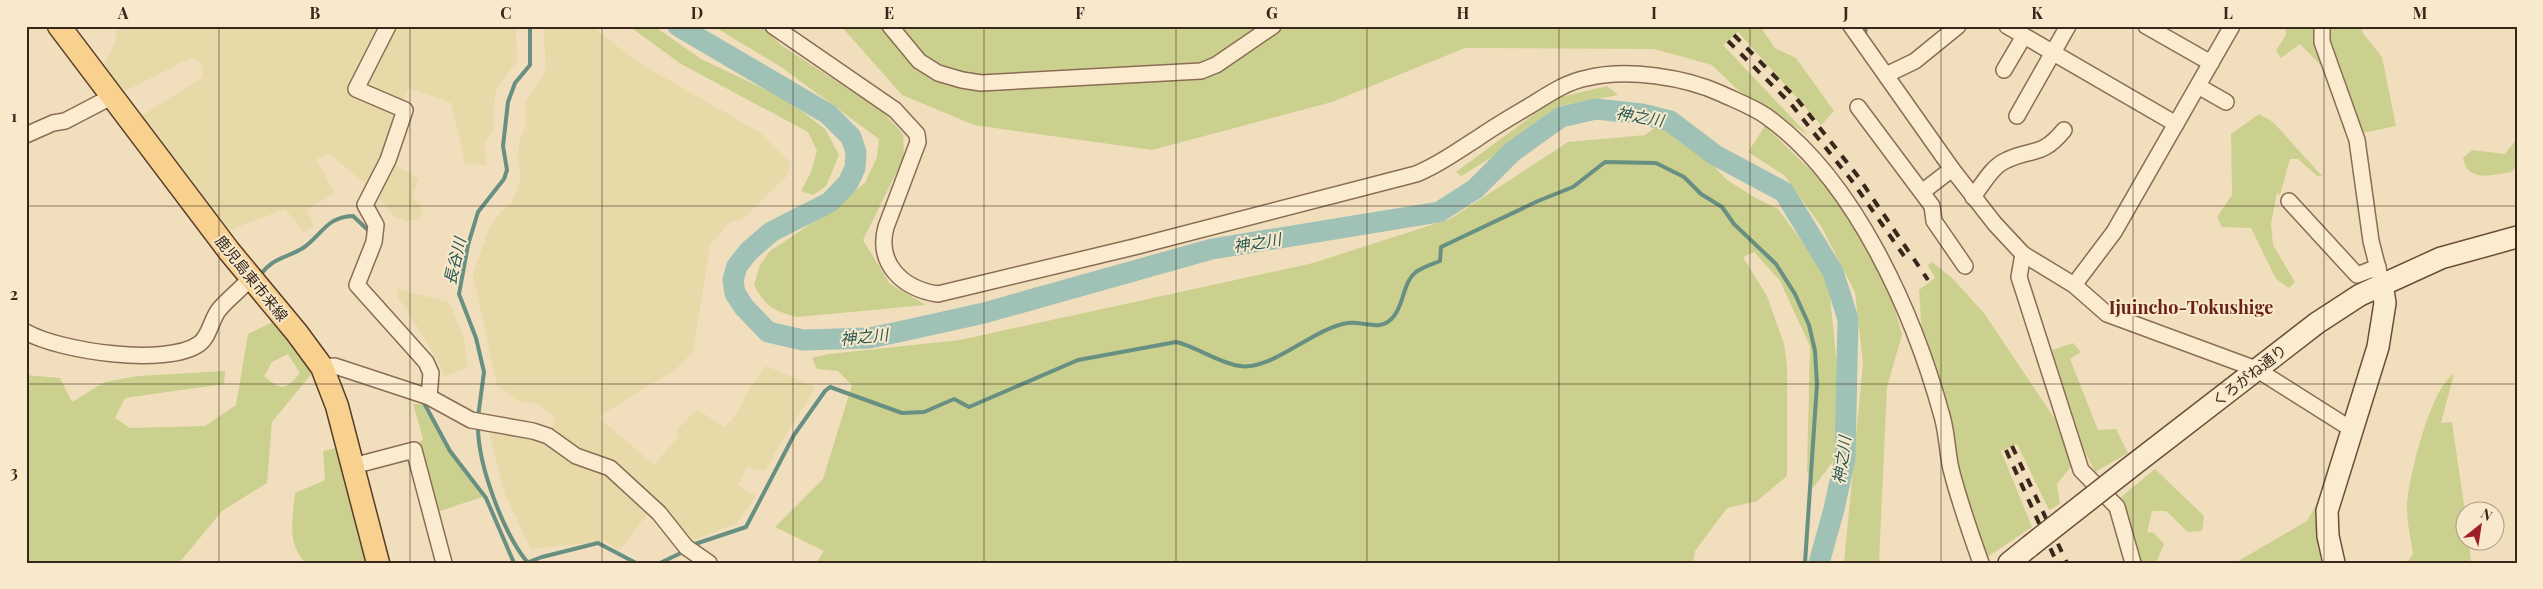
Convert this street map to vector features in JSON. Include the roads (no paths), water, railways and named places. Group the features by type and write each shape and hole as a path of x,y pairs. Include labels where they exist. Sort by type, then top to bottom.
{"main road":[{"name":"鹿児島東市来線","path":"59,26 250,278 297,333 322,367 337,406 378,563"}],"street":[{"path":"388,26 356,90 405,110 388,160 365,205 376,225 374,242 357,285 426,362 431,373 429,398"},
{"path":"773,26 895,110 917,134 918,142 882,240 884,254 889,265 898,275 927,292 938,294 1134,247 1416,174 1436,166 1478,137 1571,82 1590,77 1628,75 1666,78 1701,85 1766,116 1798,144 1841,194 1886,267 1900,297 1935,393 1943,419 1951,468 1981,563"},
{"path":"890,26 919,61 938,73 981,83 1201,71 1216,65 1273,26"},
{"path":"1851,26 1973,197 2023,254 2074,285 2107,314 2256,369 2351,429"},
{"path":"1938,26 1938,42"},
{"path":"1886,75 1915,61 1958,26"},
{"path":"2007,26 2176,124"},
{"path":"2018,116 2068,26"},
{"path":"2146,26 2211,63"},
{"path":"2074,285 2114,232 2232,26"},
{"path":"2322,26 2322,42 2357,140 2371,241 2385,303 2378,347 2327,511 2328,536 2334,563"},
{"path":"2004,70 2024,36"},
{"path":"2198,86 2226,102"},
{"path":"26,135 53,123 65,121 113,96"},
{"path":"1858,107 1932,206 1934,221 1965,266"},
{"path":"1973,197 1998,165 2008,159 2038,152 2055,141 2064,130"},
{"path":"1922,192 1952,169"},
{"path":"2289,202 2357,275 2380,275"},
{"name":"くろがね通り","path":"2009,563 2256,369 2380,275 2517,236"},
{"path":"2023,254 2019,277 2081,470 2116,507 2133,563"},
{"path":"26,332 100,353 136,356 189,349 200,343 218,311 250,278"},
{"path":"322,367 335,366 429,398 476,420 534,431 548,436 576,456 610,468 659,513 686,547 709,563"},
{"path":"353,466 414,450 444,563"}],"waterway":[{"name":"長谷川","path":"478,417 484,372 476,338 459,294 468,245 478,212 504,179 507,170 503,146 508,102 515,83 530,65 530,26"},
{"name":"神之川","path":"678,26 828,114 851,137 856,152 855,168 848,183 830,202 771,232 749,251 737,266 733,280 735,293 744,307 768,332 803,340 869,338 984,313 1212,249 1439,212 1475,189 1512,152 1561,117 1596,109 1642,114 1670,121 1715,155 1784,192 1833,272 1848,319 1845,458 1834,509 1819,563"},
{"path":"1865,36 1866,26"},
{"path":"695,544 746,527 794,435 825,391 830,387 902,413 924,412 954,399 969,407 1078,360 1176,342 1232,364 1252,366 1279,356 1335,326 1348,323 1384,324 1397,311 1408,281 1412,276 1416,272 1440,261 1441,247 1538,201 1573,187 1605,162 1656,163 1684,177 1701,194 1722,207 1734,224 1776,264 1795,294 1809,325 1815,351 1817,384 1805,563"},
{"path":"261,274 271,264 310,243 325,227 337,219 353,216 370,232"},
{"path":"424,403 450,451 486,498 514,563"},
{"name":"長谷川","path":"478,424 482,458 493,497 509,534 528,563"},
{"path":"526,563 598,543 636,563"},
{"path":"660,563 683,552"}],"railway":[{"path":"1734,35 1797,99 1857,175 1928,280"},
{"path":"1728,41 1791,104 1852,181 1904,256"},
{"path":"2012,446 2067,563"},
{"path":"2006,450 2057,563"}],"district":[{"name":"Ijuincho-Tokushige","path":"2191,307"}]}
